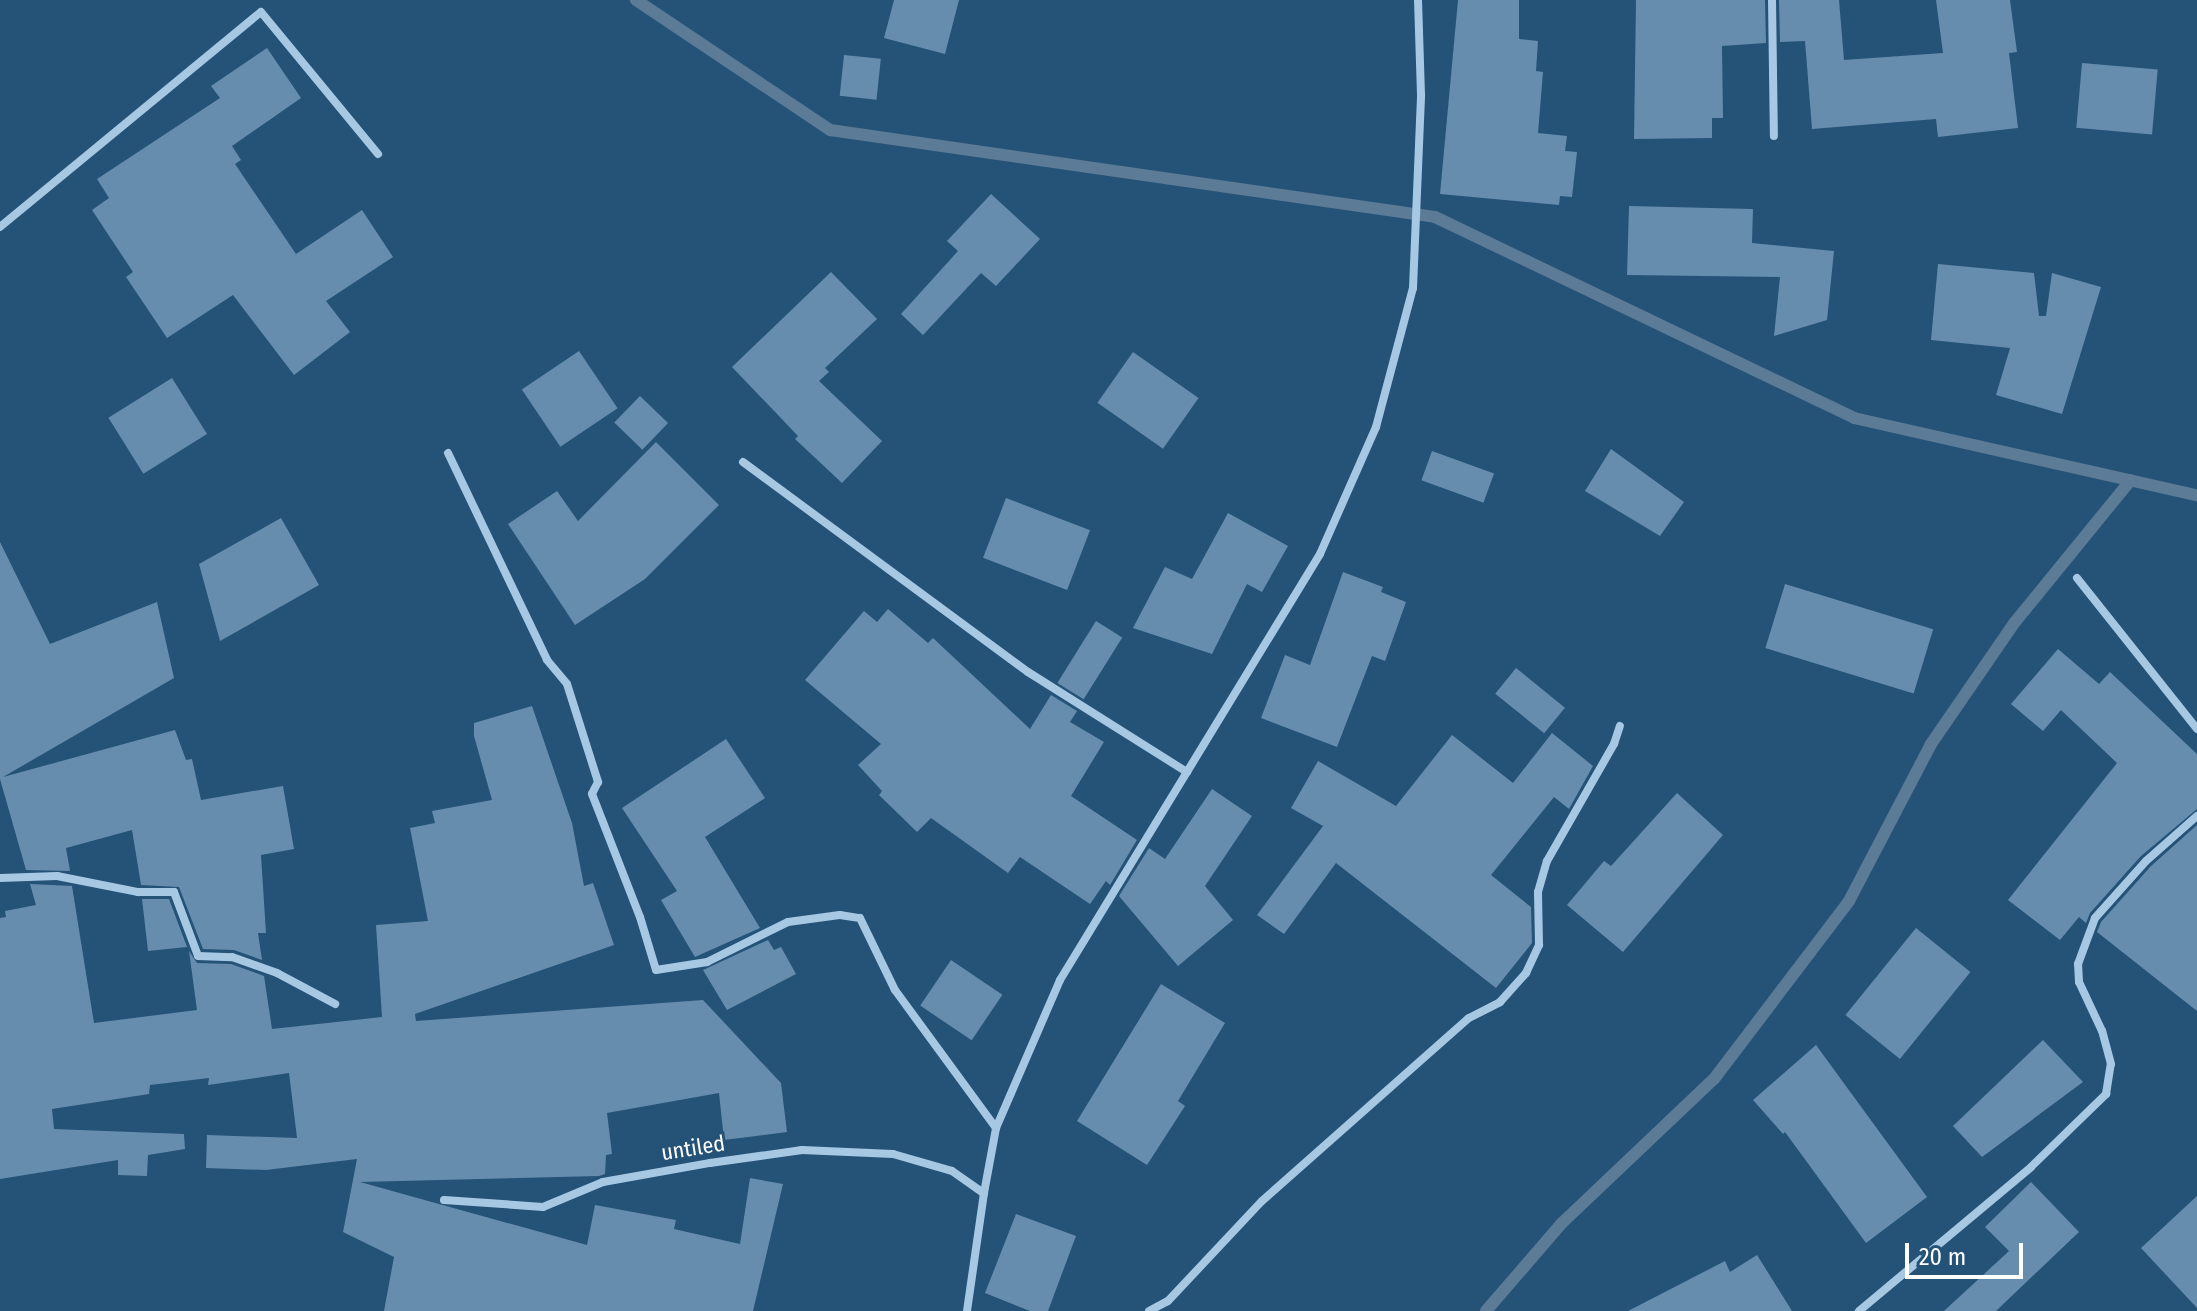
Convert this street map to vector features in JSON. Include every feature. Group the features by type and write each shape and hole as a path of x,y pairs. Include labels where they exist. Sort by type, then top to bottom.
{"street":[{"path":"967,1311 996,1128 1060,980 1320,554 1376,427 1413,288 1421,95 1418,0"},
{"path":"1772,0 1774,136"},
{"path":"0,227 261,12 378,154"},
{"path":"448,453 547,660 567,684 598,782 592,794 640,917 656,970 707,962 788,922 840,915 860,918 895,990 996,1128"},
{"path":"743,462 1028,672 1187,772"},
{"path":"2077,578 2197,729"},
{"path":"1149,1311 1168,1301 1262,1201 1469,1018 1500,1002 1526,973 1539,945 1538,892 1547,861 1614,744 1620,726"},
{"path":"1859,1311 2031,1167 2106,1094 2111,1064 2102,1031 2079,982 2078,964 2095,918 2146,861 2197,816"},
{"path":"0,878 57,876 138,892 174,892 198,956 232,957 277,973 335,1004"},
{"name":"untiled","path":"444,1200 543,1207 603,1182 802,1150 893,1154 952,1171 984,1193"}],"building":[{"path":"894,0 959,0 945,54 884,38"},
{"path":"1458,0 1519,0 1519,39 1538,41 1536,71 1543,72 1538,133 1567,136 1565,151 1577,152 1572,197 1560,196 1559,205 1440,194"},
{"path":"1636,0 1765,0 1766,43 1722,46 1723,118 1712,118 1712,138 1634,139"},
{"path":"1779,0 1839,0 1844,60 1943,53 1936,0 2010,0 2017,52 2009,53 2018,128 1938,137 1936,119 1812,129 1805,41 1780,42"},
{"path":"267,48 301,98 232,146 241,160 235,164 296,254 362,210 393,257 326,301 350,332 294,375 233,295 167,338 126,277 133,272 92,210 109,198 97,179 220,98 211,86"},
{"path":"844,55 881,59 877,100 840,96"},
{"path":"2082,63 2158,70 2152,134 2076,128"},
{"path":"991,194 1040,239 996,286 981,273 923,335 901,314 958,251 947,241"},
{"path":"1629,206 1753,209 1752,243 1834,251 1827,320 1774,336 1780,277 1627,275"},
{"path":"1938,264 2034,273 2039,316 2046,316 2052,273 2101,287 2062,414 1996,395 2010,348 1931,340"},
{"path":"831,272 877,319 825,368 829,372 819,381 882,441 842,483 795,439 798,436 732,367"},
{"path":"579,351 618,408 560,447 522,390"},
{"path":"1133,352 1199,398 1163,449 1097,403"},
{"path":"172,378 207,434 143,474 108,418"},
{"path":"640,396 668,423 642,450 614,423"},
{"path":"656,442 719,505 645,579 575,625 508,524 557,491 578,521"},
{"path":"1611,449 1684,502 1660,536 1585,491"},
{"path":"1432,451 1494,474 1483,503 1421,480"},
{"path":"1006,498 1090,530 1067,590 983,558"},
{"path":"1228,513 1288,546 1262,592 1247,584 1212,654 1133,628 1165,567 1192,579"},
{"path":"281,518 319,585 220,641 199,564"},
{"path":"0,542 50,644 157,602 174,678 3,777 175,730 186,760 192,759 201,800 283,786 294,849 261,855 266,933 258,933 262,960 234,950 203,949 179,887 141,885 132,830 66,848 70,871 26,870 0,779"},
{"path":"1343,572 1383,587 1381,592 1406,602 1385,661 1372,656 1337,747 1261,718 1285,655 1310,665"},
{"path":"1785,584 1933,629 1914,693 1765,648"},
{"path":"888,609 928,643 933,638 1030,729 1051,695 1077,711 1070,722 1104,742 1071,796 1137,840 1110,885 1106,881 1090,904 1020,857 1008,873 931,818 917,832 879,795 882,791 858,765 881,744 805,680 864,611 877,622"},
{"path":"1096,621 1122,637 1084,699 1057,683"},
{"path":"2058,649 2099,684 2110,672 2197,754 2197,809 2141,856 2090,913 2086,923 2079,917 2060,940 2008,900 2117,763 2061,710 2043,731 2011,704"},
{"path":"1516,668 1565,708 1544,733 1495,694"},
{"path":"532,706 572,823 584,886 593,883 614,945 415,1014 416,1021 703,1000 781,1083 787,1132 724,1140 719,1093 607,1113 612,1154 606,1155 605,1174 599,1176 360,1182 587,1245 595,1205 676,1220 674,1229 740,1244 750,1178 783,1184 753,1311 384,1311 394,1257 343,1232 357,1159 266,1170 206,1168 207,1135 297,1138 289,1073 208,1085 209,1078 150,1085 149,1094 52,1109 54,1129 184,1134 185,1149 148,1155 147,1176 118,1175 118,1160 0,1179 0,918 6,917 5,911 36,905 30,884 72,886 94,1023 197,1010 189,951 197,963 231,964 264,976 272,1029 382,1017 376,925 428,921 410,828 435,823 432,811 492,800 474,736 474,723"},
{"path":"1552,733 1593,766 1569,809 1554,797 1491,875 1531,907 1532,943 1496,988 1336,863 1284,934 1257,915 1323,826 1291,808 1318,761 1396,806 1452,735 1513,783"},
{"path":"726,739 765,798 705,837 760,928 695,957 661,900 677,891 622,808"},
{"path":"1212,789 1252,816 1205,886 1233,920 1178,966 1119,896 1149,848 1165,859"},
{"path":"1677,793 1723,835 1623,952 1567,905 1604,861 1611,866"},
{"path":"2197,825 2197,1011 2097,932 2101,922 2151,866"},
{"path":"142,899 169,899 187,947 148,951"},
{"path":"1916,928 1970,972 1900,1059 1846,1015"},
{"path":"768,940 774,950 781,947 796,974 727,1010 703,970"},
{"path":"951,960 1002,995 972,1040 920,1006"},
{"path":"1161,984 1225,1023 1178,1101 1185,1106 1147,1165 1077,1121"},
{"path":"2043,1040 2083,1082 1982,1157 1953,1126"},
{"path":"1816,1045 1927,1197 1866,1243 1785,1132 1783,1134 1753,1100"},
{"path":"2031,1182 2079,1232 1996,1311 1944,1311 2009,1251 1985,1227"},
{"path":"2197,1196 2197,1308 2141,1248"},
{"path":"1016,1214 1076,1236 1048,1311 1030,1311 985,1293"},
{"path":"1757,1255 1792,1311 1628,1311 1725,1261 1730,1272"}],"waterway":[{"path":"636,0 830,130 1435,217 1854,418 2197,495"},
{"path":"1486,1311 1562,1223 1714,1079 1849,901 1931,744 2015,622 2131,480"}]}
